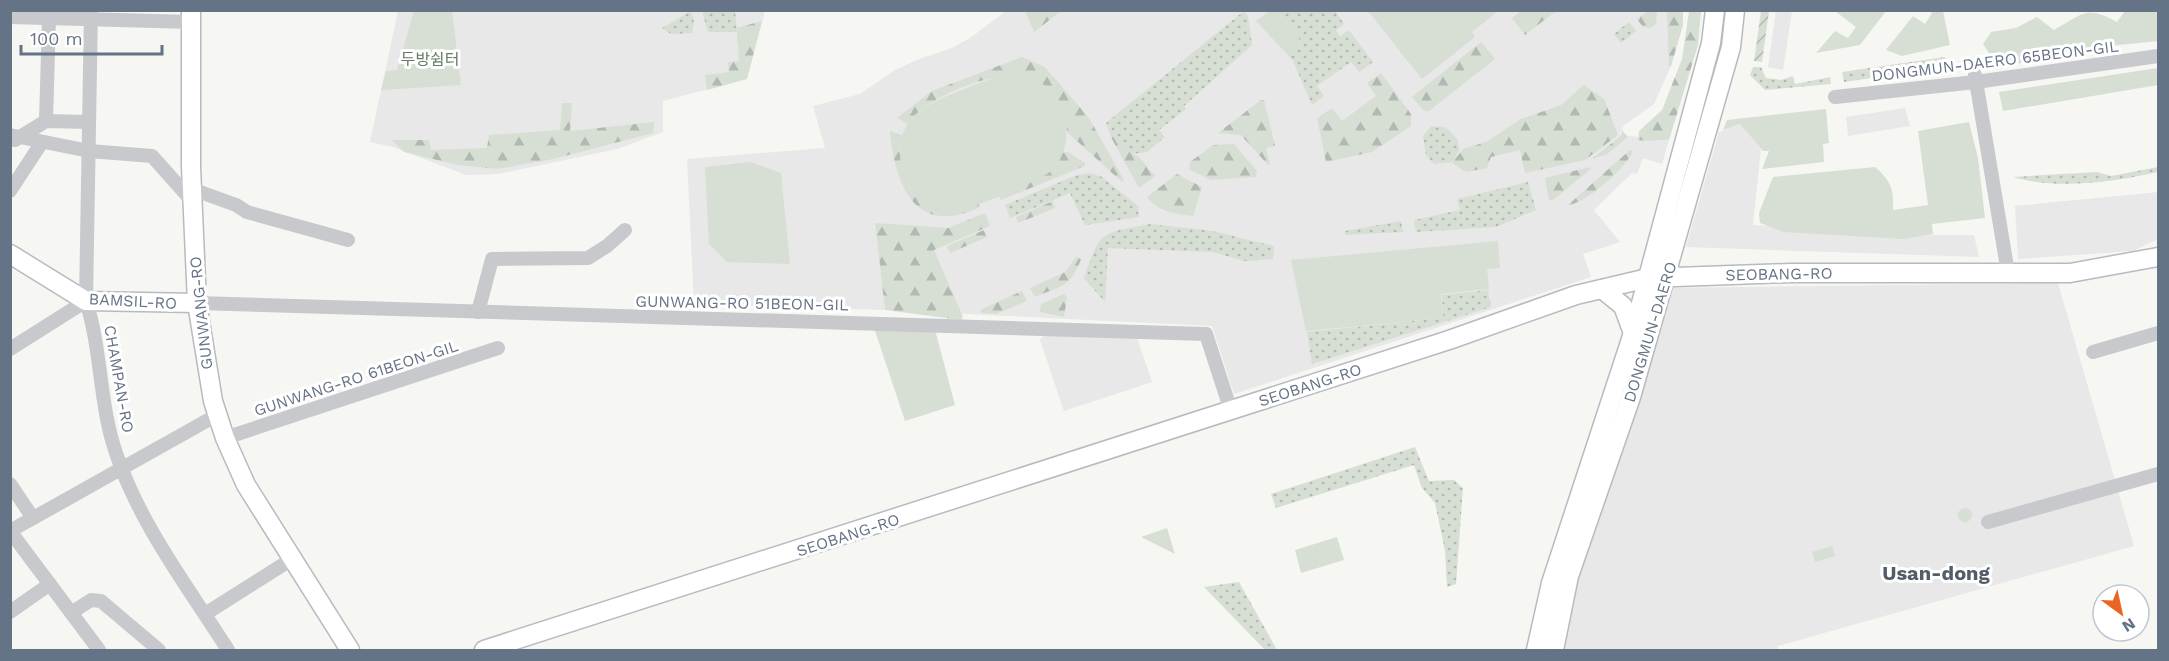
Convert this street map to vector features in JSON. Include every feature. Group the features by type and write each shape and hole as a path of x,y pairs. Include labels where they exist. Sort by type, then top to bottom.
{"main road":[{"name":"DONGMUN-DAERO","path":"1536,651 1551,584 1633,333 1710,43 1715,10"},
{"name":"DONGMUN-DAERO","path":"1554,651 1569,576 1631,397 1667,277 1731,47 1735,10"},
{"name":"GUNWANG-RO","path":"191,16 192,195 197,303 208,378 217,415 246,485 350,651"},
{"name":"BAMSIL-RO","path":"10,254 87,301 197,303"},
{"name":"SEOBANG-RO","path":"484,651 1231,411 1576,295 1648,278 1790,273 2070,273 2158,257"},
{"path":"1602,289 1623,306 1633,333"}],"street":[{"name":"CHAMPAN-RO","path":"91,15 87,301 93,322 105,411 122,468 157,541 228,651"},
{"path":"10,17 191,16"},
{"path":"46,121 49,18"},
{"name":"DONGMUN-DAERO 65BEON-GIL","path":"1835,97 2158,56"},
{"path":"1976,79 2008,273"},
{"path":"13,138 46,121 89,122"},
{"path":"13,138 89,151 152,156 192,195 236,205 247,212 348,240"},
{"path":"10,191 42,142"},
{"path":"478,312 492,260 588,258 607,246 625,230"},
{"path":"10,349 87,301"},
{"name":"GUNWANG-RO 51BEON-GIL","path":"197,303 1206,334 1231,411"},
{"path":"2093,352 2158,333"},
{"name":"GUNWANG-RO 61BEON-GIL","path":"225,438 498,348"},
{"path":"99,651 10,531 217,415"},
{"path":"1988,522 2158,474"},
{"path":"10,484 33,518"},
{"path":"205,614 292,560"},
{"path":"10,612 50,584"},
{"path":"71,613 91,600 101,601 159,651"}],"shaded area":[{"path":"398,11 765,11 747,79 663,101 663,132 617,149 498,174 466,175 393,147 370,142"},
{"path":"1006,11 1683,11 1683,25 1671,66 1654,104 1623,126 1620,135 1669,140 1662,164 1643,158 1637,174 1632,173 1594,210 1620,242 1583,254 1591,277 1234,394 1212,326 947,313 908,227 875,223 885,310 694,304 687,159 825,148 813,106 860,94 895,70 952,48 970,38"},
{"path":"1776,11 1792,11 1783,70 1768,67"},
{"path":"1905,108 1910,126 1848,136 1846,117"},
{"path":"1740,124 1761,149 1753,225 1974,235 1979,257 1686,247 1719,132"},
{"path":"2158,192 2158,239 2133,251 2018,259 2015,206"},
{"path":"2058,283 2134,546 1778,646 1778,650 1561,650 1572,592 1670,288"},
{"path":"1046,333 1137,338 1152,382 1064,411 1040,340"}],"green space":[{"path":"1271,10 1279,11 1301,42 1286,53 1256,21"},
{"name":"두방쉼터","path":"414,11 452,11 461,85 381,90 386,71 397,70"},
{"path":"691,11 694,21 692,33 671,34 662,28"},
{"path":"702,11 735,11 737,32 708,32"},
{"path":"1025,11 1061,11 1034,32"},
{"path":"1244,11 1248,16 1252,45 1184,106 1186,109 1159,130 1165,137 1147,152 1132,154 1106,123"},
{"path":"1279,11 1335,11 1344,24 1336,30 1340,36 1349,30 1373,62 1359,72 1351,62 1317,86 1324,96 1312,105 1293,61 1286,53 1301,42"},
{"path":"1368,11 1498,11 1472,32 1475,37 1422,79"},
{"path":"1521,11 1556,11 1525,35 1512,18"},
{"path":"1648,11 1657,11 1656,24 1650,28 1643,27 1637,19"},
{"path":"1667,11 1683,11 1683,25 1671,66 1669,66"},
{"path":"1689,11 1701,11 1698,45 1669,140 1638,140 1639,131 1662,110 1682,59"},
{"path":"1761,11 1769,11 1762,62 1754,61"},
{"path":"1835,11 1886,11 1860,45 1816,53 1835,31 1848,38 1856,27"},
{"path":"1929,11 1943,11 1950,45 1902,56 1886,50 1913,16 1925,24 1932,13"},
{"path":"2125,11 2158,11 2158,41 2080,49 1999,68 1983,44 1991,32 2016,28 2037,17 2054,30 2079,16 2091,13 2117,22"},
{"path":"762,21 747,79 707,90 705,75 729,72 728,62 739,61 737,28"},
{"path":"1629,22 1636,31 1621,43 1614,34"},
{"path":"1481,42 1495,59 1429,111 1424,111 1412,97"},
{"path":"1022,57 1045,67 1089,118 1124,180 1122,182 1067,132 1063,116 1042,86 1033,79 1003,76 984,80 947,94 917,114 908,124 897,118 932,91"},
{"path":"1945,57 1947,67 1844,82 1842,72"},
{"path":"1753,67 1761,67 1766,78 1781,80 1793,76 1795,84 1830,77 1831,84 1765,90 1750,75"},
{"path":"2158,68 2158,85 2003,111 1999,92"},
{"path":"1381,73 1411,114 1411,126 1372,152 1326,162 1317,118 1332,108 1342,121 1376,96 1367,83"},
{"path":"1018,74 1047,87 1062,108 1066,143 1063,154 1050,172 993,199 957,209 935,205 914,191 902,171 900,150 902,136 907,125 915,116 935,101 989,79"},
{"path":"1584,85 1604,99 1618,135 1585,160 1525,173 1520,150 1491,157 1487,168 1466,172 1452,163 1463,149 1486,142 1521,119 1561,105"},
{"path":"1264,100 1275,146 1266,148 1270,165 1241,135 1218,133"},
{"path":"562,103 572,103 570,131 654,122 653,133 553,159 497,169 458,165 404,152 392,140 429,140 431,150 487,148 489,135 560,130"},
{"path":"1826,109 1829,143 1823,144 1824,162 1762,169 1769,151 1763,151 1740,124 1723,130 1727,120"},
{"path":"1969,122 1978,158 1985,218 1932,224 1933,234 1903,239 1784,232 1760,223 1759,213 1773,177 1875,167 1890,186 1893,210 1928,205 1918,131"},
{"path":"1106,123 1132,154 1138,156 1155,176 1139,188 1112,139"},
{"path":"1431,126 1445,127 1458,140 1459,151 1452,162 1434,164 1426,155 1423,136"},
{"path":"1622,130 1628,137 1606,155 1593,158 1621,136"},
{"path":"890,131 902,135 899,151 960,209 979,204 980,207 958,215 939,216 924,211 912,201 897,170"},
{"path":"1234,144 1257,171 1256,177 1211,180 1189,169 1190,162 1213,145"},
{"path":"1630,150 1633,151 1629,158 1604,184 1584,199 1568,205"},
{"path":"1068,152 1085,163 1085,166 1001,200 998,195 1049,172 1062,153"},
{"path":"751,162 781,173 790,264 727,262 709,244 705,167"},
{"path":"1590,167 1591,169 1553,200 1549,200 1545,178"},
{"path":"2158,167 2158,172 2086,183 2048,183 2013,177 2097,172 2111,176"},
{"path":"1090,173 1102,177 1138,206 1139,217 1085,225 1070,193 1010,218 1005,205 1077,175"},
{"path":"1177,174 1202,187 1193,216 1162,209 1147,197"},
{"path":"1528,182 1536,210 1496,227 1416,232 1414,220 1460,210 1457,199"},
{"path":"1053,201 1055,208 1018,223 1016,217"},
{"path":"985,213 990,226 934,250 963,317 961,320 885,310 875,223 948,228"},
{"path":"1401,221 1403,232 1345,235 1345,231"},
{"path":"1150,224 1212,231 1274,246 1273,259 1245,261 1212,252 1108,248 1105,302 1084,278 1094,250 1105,236"},
{"path":"984,230 987,237 950,253 947,246"},
{"path":"1498,241 1500,268 1487,269 1489,289 1441,294 1443,318 1306,331 1291,260"},
{"path":"1076,257 1081,259 1069,280 1058,288 1035,297 1030,288 1065,272"},
{"path":"1488,290 1491,307 1312,364 1307,332 1443,318 1442,295"},
{"path":"1022,291 1027,301 996,314 982,313 980,310"},
{"path":"1064,294 1067,297 1064,317 1040,312 1041,304"},
{"path":"872,322 934,326 955,405 905,421"},
{"path":"1415,447 1429,481 1454,480 1463,488 1456,584 1447,587 1445,551 1435,503 1422,488 1414,465 1276,508 1271,494"},
{"path":"1965,508 1970,510 1972,515 1970,520 1965,522 1960,520 1958,515 1960,510"},
{"path":"1167,528 1175,554 1141,537"},
{"path":"1337,537 1344,560 1301,573 1295,550"},
{"path":"1832,546 1835,556 1815,562 1812,552"},
{"path":"1239,582 1277,650 1265,650 1204,587"}],"district":[{"name":"Usan-dong","path":"1936,573"}]}
